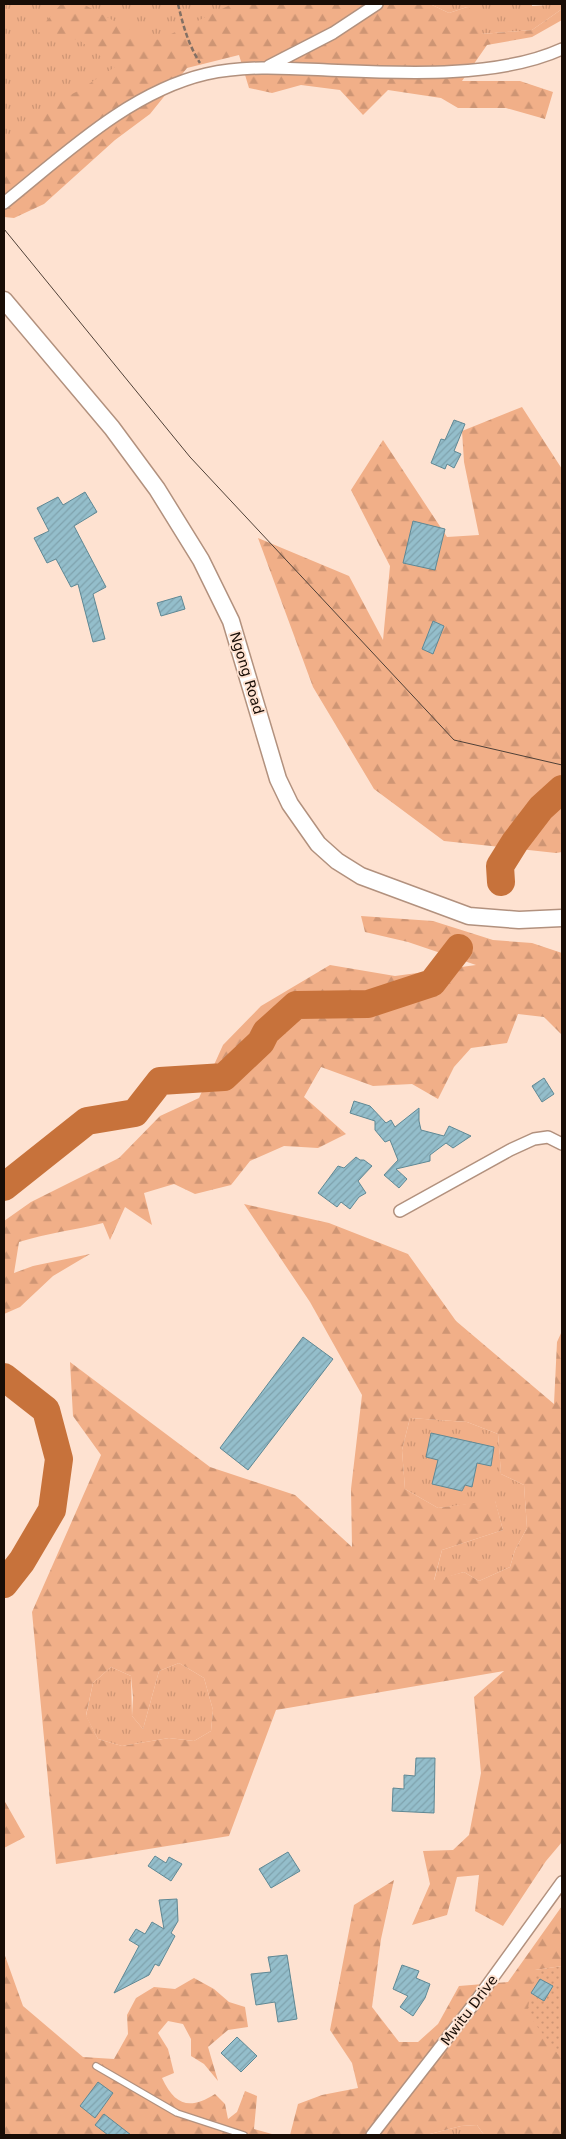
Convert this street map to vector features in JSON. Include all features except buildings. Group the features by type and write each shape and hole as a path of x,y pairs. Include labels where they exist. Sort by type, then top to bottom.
{"main road":[{"name":"Ngong Road","path":"4,300 112,428 157,489 201,560 231,620 278,779 290,804 318,844 337,861 362,876 469,916 519,920 562,918"}],"street":[{"path":"267,67 333,33 377,4"},
{"path":"4,203 122,111 166,87 206,74 267,67 364,71 452,71 507,67 561,51"},
{"path":"400,1211 510,1150 534,1139 548,1137 562,1144"},
{"name":"Mwitu Drive","path":"372,2135 474,2005 562,1882"}],"lane":[{"path":"96,2066 177,2113 244,2135"}],"path":[{"path":"178,4 184,29 193,52 206,74"}],"green space":[{"path":"4,4 281,4 4,169"},
{"path":"61,4 83,4 138,34 159,40 232,4 430,4 449,13 467,7 483,16 481,34 532,30 562,9 562,20 532,37 487,45 462,81 520,81 553,92 545,119 506,108 458,108 441,98 388,90 363,115 340,90 301,85 272,93 249,88 239,55 187,68 150,114 115,140 44,204 14,218 4,217 4,148 28,116 78,91 115,67 79,40 37,32"},
{"path":"430,4 532,4 532,6 562,4 562,9 532,30 481,34 467,7 449,13"},
{"path":"522,407 562,469 562,852 556,853 444,841 374,789 313,687 258,538 349,576 383,640 390,566 351,490 383,440 447,537 479,535 464,462 462,431"},
{"path":"361,916 433,921 493,940 532,943 562,953 562,1035 544,1017 518,1014 507,1043 471,1048 454,1067 438,1099 412,1084 373,1086 321,1067 304,1097 346,1134 318,1148 284,1146 250,1161 231,1185 195,1194 174,1184 144,1193 152,1225 125,1207 110,1240 103,1223 19,1242 14,1273 33,1266 90,1254 53,1276 20,1307 4,1314 4,1221 31,1202 119,1158 160,1116 199,1098 223,1045 261,1006 330,965 395,976 476,965 408,942 365,932"},
{"path":"244,1204 329,1223 408,1254 456,1321 554,1404 557,1342 562,1331 562,1842 546,1861 503,1926 475,1911 479,1875 457,1877 447,1915 412,1925 430,1884 423,1851 453,1850 469,1835 481,1773 474,1697 504,1671 276,1710 229,1836 56,1864 32,1612 101,1455 73,1416 70,1362 210,1467 295,1495 352,1547 351,1489 362,1395 310,1302","holes":["410,1418 467,1422 498,1434 501,1474 524,1485 527,1528 515,1550 510,1567 479,1581 464,1572 434,1580 442,1550 503,1530 495,1500 438,1508 405,1489 402,1450","179,1663 204,1678 213,1710 211,1731 194,1741 169,1738 122,1746 98,1739 86,1715 93,1683 111,1667 131,1676 132,1716 143,1729 159,1671"]},
{"path":"410,1418 467,1422 498,1434 501,1474 524,1485 527,1528 515,1550 510,1567 479,1581 464,1572 434,1581 442,1550 503,1530 495,1501 438,1508 405,1489 402,1450"},
{"path":"179,1663 204,1678 213,1710 211,1731 194,1741 169,1738 122,1746 98,1739 86,1716 93,1683 111,1667 131,1676 132,1716 143,1729 159,1671"},
{"path":"4,1800 25,1837 4,1848"},
{"path":"394,1880 381,1939 372,2007 399,2042 418,2042 438,2024 459,1986 508,1982 562,1906 562,1966 535,1970 558,2054 562,2054 562,2135 484,2135 477,2125 461,2126 426,2135 290,2135 298,2104 322,2095 358,2088 352,2063 330,2030 354,1905"},
{"path":"4,1953 23,2006 83,2057 114,2059 128,2034 127,2015 136,1998 154,1987 175,1989 194,1978 214,1989 229,2002 245,2007 248,2027 228,2030 208,2047 218,2081 204,2064 191,2056 191,2039 183,2024 168,2021 158,2033 168,2049 174,2073 162,2078 172,2095 184,2102 198,2102 215,2094 225,2104 228,2119 237,2112 245,2091 257,2096 254,2129 272,2134 290,2135 4,2135"},
{"path":"562,1966 562,2054 558,2054 527,2013 535,1970"},
{"path":"477,2125 484,2135 426,2135 461,2126"}],"waterway":[{"path":"501,882 500,866 515,842 541,808 562,789"},
{"path":"4,1187 87,1121 135,1113 160,1081 224,1077 261,1042 266,1032 296,1005 368,1004 432,983 459,948"},
{"path":"4,1377 46,1410 59,1459 52,1510 22,1561 4,1584"}],"tram line":[{"path":"4,229 190,457 454,740 562,765"}]}
